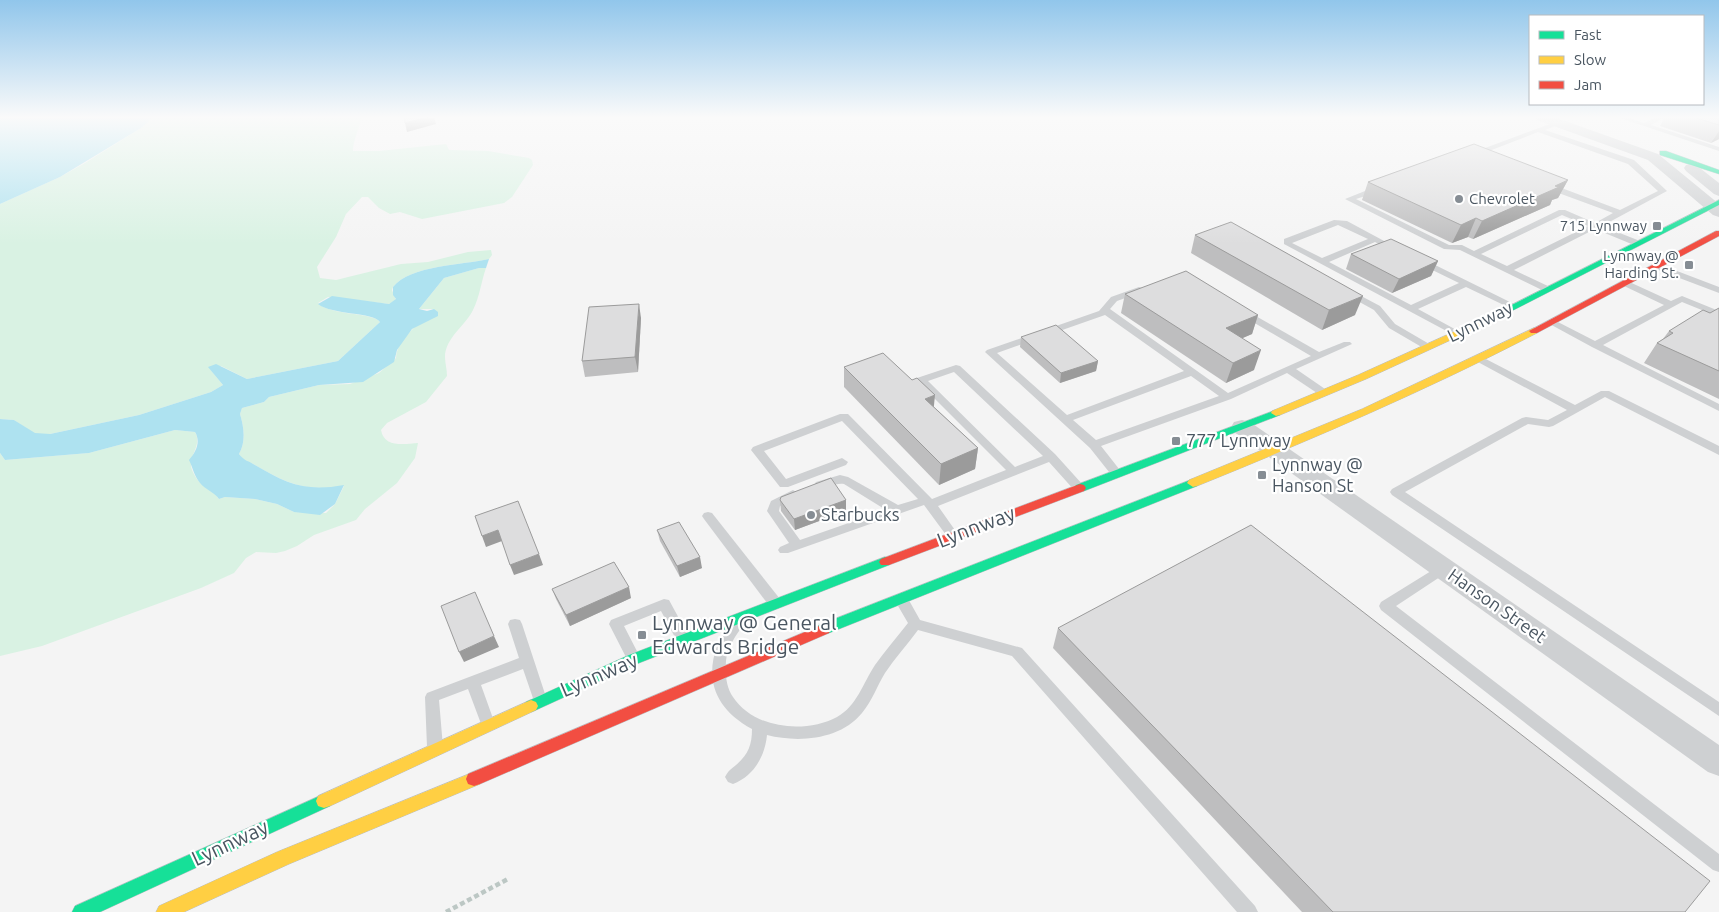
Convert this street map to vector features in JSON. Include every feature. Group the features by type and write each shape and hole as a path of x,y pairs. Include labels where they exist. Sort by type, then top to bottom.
{"highway":[{"path":"1680,160 1719,172"},
{"name":"Lynnway","path":"81,912 435,748 634,659 742,615 1242,427 1324,393 1428,347 1638,243 1717,207"},
{"name":"Lynnway","path":"165,912 283,858 473,779 719,672 1276,450 1368,411 1480,359 1719,233"},
{"path":"1686,251 1708,252"}],"street":[{"path":"1656,160 1717,207"},
{"path":"1674,160 1691,168 1719,191"},
{"path":"1242,427 1276,450"},
{"name":"Hanson Street","path":"1276,450 1719,762"}],"lane":[{"path":"1507,270 1663,191 1631,162 1625,160"},
{"path":"1540,183 1620,213"},
{"path":"1386,186 1349,199 1447,247 1462,248 1547,289"},
{"path":"1474,254 1562,212 1638,243"},
{"path":"1457,333 1321,262 1288,244 1288,241 1337,222 1344,223 1513,306"},
{"path":"1321,262 1374,239"},
{"path":"1656,266 1718,289"},
{"path":"1410,309 1467,283"},
{"path":"1625,283 1670,304"},
{"path":"1117,474 1094,445 990,352 1106,311 1110,302 1114,299 1151,285"},
{"path":"1335,285 1377,308 1392,326 1428,347"},
{"path":"1595,345 1682,298 1719,314"},
{"path":"1236,308 1318,356"},
{"path":"1106,311 1227,397"},
{"path":"1551,322 1719,408"},
{"path":"1094,445 1227,397 1347,344"},
{"path":"1480,359 1576,410"},
{"path":"1014,472 920,380 956,368 1051,457 1079,488"},
{"path":"1288,369 1324,393"},
{"path":"1065,419 1192,372"},
{"path":"1718,708 1396,492 1526,420 1549,424 1605,393 1719,451"},
{"path":"842,462 784,484 757,450 844,416 928,502 953,536"},
{"path":"784,550 896,510 928,502 1051,457"},
{"path":"797,545 773,511 775,504 786,496 840,479 848,481 896,510"},
{"path":"708,516 775,603"},
{"path":"1444,568 1386,606 1719,864"},
{"path":"901,599 915,624 1018,652 1249,912"},
{"path":"634,659 616,624 664,604 683,639"},
{"path":"742,615 722,649 719,661 720,684 730,704 739,714 759,726 774,732 804,734 817,732 843,721 860,706 880,670 915,624"},
{"path":"515,624 540,700"},
{"path":"435,748 432,697 528,661"},
{"path":"473,682 488,724"},
{"path":"733,778 750,763 760,745 759,726"}],"path":[{"path":"446,912 508,880"}],"green space":[{"path":"91,160 531,160 533,165 512,197 504,203 422,219 400,212 390,214 379,208 368,197 362,197 346,214 336,237 317,267 320,278 336,280 401,264 428,262 468,252 491,250 492,255 489,259 438,267 412,274 393,287 392,290 396,300 389,304 328,297 318,303 332,310 369,317 380,322 338,361 247,379 221,366 210,369 223,385 211,392 139,415 50,434 35,434 14,420 0,419 0,204 60,177"},
{"path":"479,268 486,268 475,305 470,316 452,338 446,350 447,376 426,402 387,423 381,430 386,440 395,444 418,443 415,458 397,483 365,509 356,520 314,535 285,551 276,553 256,552 246,558 234,573 201,588 42,646 0,656 0,453 5,460 89,453 175,430 195,432 197,442 191,460 192,470 198,481 219,499 225,497 255,499 277,504 294,512 326,513 335,504 344,486 319,488 297,485 287,482 242,458 239,454 243,439 240,414 242,408 264,402 269,397 319,385 350,384 379,373 396,358 397,351 410,331 434,309 419,309 444,278"}],"water":[{"path":"0,160 89,160 60,177 0,204"},
{"path":"489,259 486,268 479,268 444,278 419,309 427,311 434,309 438,312 438,316 412,329 397,350 394,362 363,382 319,385 269,397 264,402 242,408 240,414 243,439 239,454 243,458 287,482 297,485 319,488 344,485 335,504 320,515 294,512 277,504 255,499 225,497 219,499 200,483 189,460 197,447 198,439 195,432 175,430 89,453 5,460 0,453 0,419 14,420 35,433 50,434 139,415 211,392 223,385 208,367 216,364 247,379 338,361 380,322 369,317 324,308 318,304 332,296 389,304 396,299 393,295 393,287 412,274 438,267"}],"building":[{"path":"1431,160 1515,160 1568,180 1555,186 1559,187 1482,221 1476,218 1461,225 1368,182"},
{"path":"1231,222 1363,296 1329,310 1195,235"},
{"path":"1391,239 1438,261 1399,279 1351,254"},
{"path":"1186,271 1258,315 1226,328 1261,350 1233,363 1125,294"},
{"path":"639,304 635,357 582,361 589,307"},
{"path":"1719,308 1719,371 1657,343 1673,333 1669,331 1703,310 1710,313"},
{"path":"1056,325 1098,361 1061,373 1021,337"},
{"path":"883,353 912,380 917,378 935,395 925,399 978,448 941,464 844,367"},
{"path":"831,478 846,500 794,519 780,500 781,497"},
{"path":"518,501 539,554 510,565 498,530 482,536 475,516"},
{"path":"679,522 700,557 677,566 657,530"},
{"path":"1251,525 1710,881 1685,912 1333,912 1058,628"},
{"path":"614,562 629,587 566,615 552,589"},
{"path":"475,592 494,636 459,652 441,606"}],"traffic: fast":[{"path":"1682,160 1719,172"},
{"path":"1489,319 1719,202"},
{"path":"1080,488 1276,413"},
{"path":"824,629 1193,483"},
{"path":"531,706 634,659 885,562"},
{"path":"81,912 324,801"}],"traffic: slow":[{"path":"1276,413 1362,377 1489,319"},
{"path":"1193,483 1366,412 1451,373 1534,331"},
{"path":"324,801 531,706"},
{"path":"165,912 283,858 474,779"}],"traffic: jam":[{"path":"1534,331 1719,233"},
{"path":"885,562 1080,488"},
{"path":"474,779 824,629"}],"place":[{"name":"Chevrolet","path":"1459,199"},
{"name":"715 Lynnway","path":"1657,226"},
{"name":"Lynnway @ Harding St.","path":"1689,265"},
{"name":"777 Lynnway","path":"1176,441"},
{"name":"Lynnway @ Hanson St","path":"1262,475"},
{"name":"Starbucks","path":"811,515"},
{"name":"Lynnway @ General Edwards Bridge","path":"642,635"}]}
